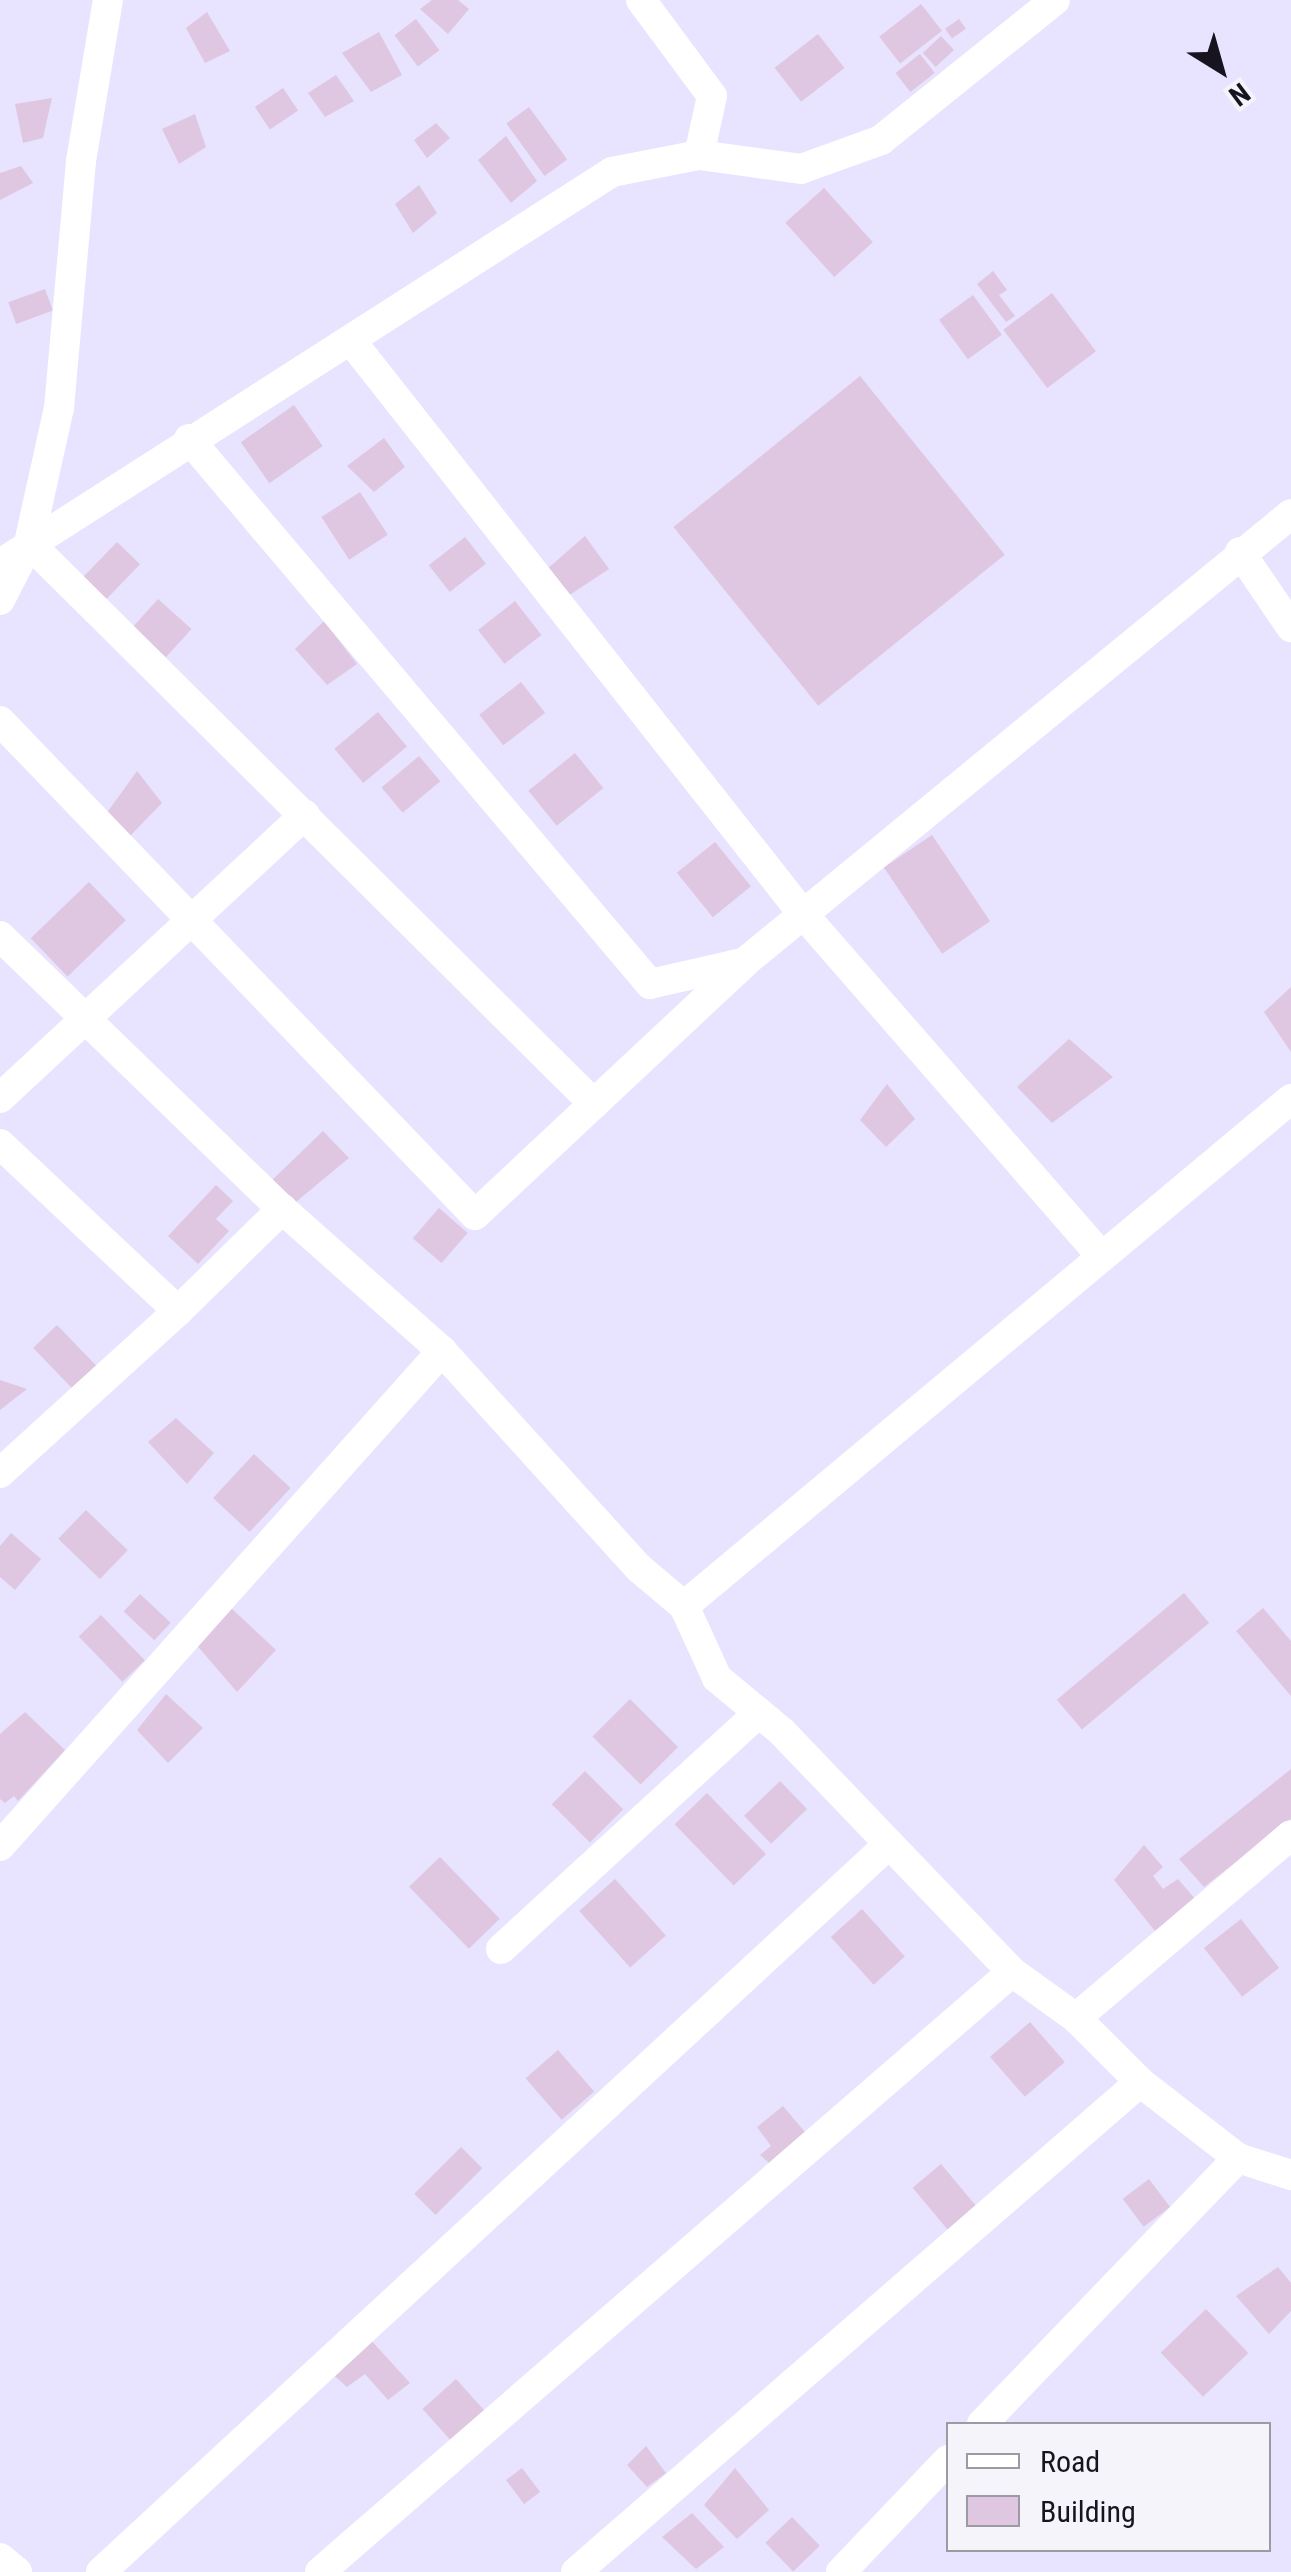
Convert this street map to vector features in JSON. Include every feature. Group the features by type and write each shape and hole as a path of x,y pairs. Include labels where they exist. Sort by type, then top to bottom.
{"street":[{"path":"0,600 29,543 59,408 82,161 108,0"},
{"path":"640,0 712,96 698,155"},
{"path":"0,564 612,172 698,155 800,169 881,140 1055,0"},
{"path":"352,342 804,914 1102,1256"},
{"path":"190,440 650,984 745,962"},
{"path":"0,721 475,1215 745,962 1291,514"},
{"path":"29,543 594,1104"},
{"path":"1240,552 1291,627"},
{"path":"0,1098 305,814"},
{"path":"0,936 282,1209 442,1351 640,1569 684,1606 717,1678 759,1712 1012,1972 1076,2018 1140,2082 1238,2158 1291,2175"},
{"path":"684,1606 1291,1099"},
{"path":"0,1144 178,1312"},
{"path":"0,1473 178,1312 282,1209"},
{"path":"0,1846 442,1351"},
{"path":"501,1949 759,1712"},
{"path":"1076,2018 1291,1835"},
{"path":"101,2572 888,1845"},
{"path":"320,2572 1012,1972"},
{"path":"576,2572 1140,2082"},
{"path":"984,2422 1238,2158"},
{"path":"841,2572 946,2462"},
{"path":"0,2558 17,2572"}],"building":[{"path":"432,0 458,0 469,9 448,34 420,9"},
{"path":"921,4 942,31 900,63 879,37"},
{"path":"207,12 230,51 205,63 186,28"},
{"path":"416,19 439,50 418,66 394,35"},
{"path":"959,19 966,29 952,39 945,29"},
{"path":"379,32 402,75 371,92 342,53"},
{"path":"818,34 844,68 801,102 775,68"},
{"path":"941,36 954,50 936,67 923,53"},
{"path":"920,54 935,73 910,92 896,73"},
{"path":"336,75 354,101 325,117 308,93"},
{"path":"283,88 298,110 270,129 255,107"},
{"path":"52,98 43,138 23,143 15,104"},
{"path":"529,107 567,160 545,176 506,123"},
{"path":"195,114 206,147 179,164 162,129"},
{"path":"436,123 450,138 427,158 414,140"},
{"path":"506,136 537,181 511,203 478,160"},
{"path":"21,166 33,183 0,200 0,173"},
{"path":"419,185 437,213 413,233 395,204"},
{"path":"824,188 873,242 834,277 785,223"},
{"path":"993,271 1007,290 999,295 1015,316 1006,322 977,284"},
{"path":"45,289 53,311 16,324 8,302"},
{"path":"1052,293 1096,351 1047,388 1003,330"},
{"path":"973,295 1002,335 968,359 939,320"},
{"path":"860,376 1005,555 818,706 673,527"},
{"path":"294,405 323,446 269,483 241,442"},
{"path":"384,438 405,467 374,492 347,466"},
{"path":"360,492 388,535 349,560 321,517"},
{"path":"585,536 609,569 568,596 547,569"},
{"path":"465,537 486,564 450,592 429,565"},
{"path":"117,542 140,564 105,600 82,578"},
{"path":"158,599 191,629 166,657 133,627"},
{"path":"515,601 541,635 504,664 478,630"},
{"path":"324,621 357,664 327,685 295,649"},
{"path":"521,682 545,713 503,745 479,715"},
{"path":"378,712 407,746 363,783 334,749"},
{"path":"575,753 603,788 557,826 528,791"},
{"path":"419,756 440,781 403,813 381,787"},
{"path":"137,771 162,803 129,837 106,814"},
{"path":"932,835 990,921 942,954 884,867"},
{"path":"715,842 751,886 713,917 677,873"},
{"path":"89,882 126,920 68,976 31,938"},
{"path":"1291,987 1291,1052 1264,1012"},
{"path":"1069,1039 1113,1077 1052,1123 1017,1087"},
{"path":"887,1084 915,1119 886,1147 860,1120"},
{"path":"323,1131 349,1158 291,1206 269,1183"},
{"path":"216,1185 233,1201 216,1219 229,1231 198,1264 168,1236"},
{"path":"439,1208 468,1233 441,1263 413,1238"},
{"path":"57,1325 97,1367 74,1390 33,1348"},
{"path":"0,1380 27,1389 0,1410"},
{"path":"176,1418 214,1453 187,1484 148,1442"},
{"path":"254,1454 291,1488 250,1532 213,1498"},
{"path":"86,1510 128,1550 100,1579 58,1539"},
{"path":"11,1533 41,1559 15,1590 0,1577 0,1546"},
{"path":"1184,1593 1209,1623 1082,1730 1057,1700"},
{"path":"140,1594 171,1623 154,1640 124,1612"},
{"path":"231,1608 276,1650 237,1692 194,1642"},
{"path":"1263,1608 1291,1641 1291,1696 1236,1631"},
{"path":"101,1615 145,1660 122,1682 79,1637"},
{"path":"166,1694 203,1728 168,1763 137,1730"},
{"path":"630,1699 678,1747 641,1785 593,1736"},
{"path":"25,1712 65,1750 18,1801 14,1796 5,1803 0,1799 0,1734"},
{"path":"1291,1769 1291,1819 1204,1887 1179,1859"},
{"path":"585,1771 623,1809 590,1842 552,1804"},
{"path":"780,1781 807,1809 771,1844 744,1816"},
{"path":"707,1793 766,1854 734,1885 675,1824"},
{"path":"1144,1845 1163,1867 1153,1876 1163,1889 1178,1879 1196,1900 1155,1931 1114,1880"},
{"path":"440,1857 500,1919 469,1949 409,1887"},
{"path":"615,1879 666,1935 630,1968 579,1911"},
{"path":"862,1909 905,1957 874,1985 831,1937"},
{"path":"1241,1919 1279,1968 1242,1997 1204,1948"},
{"path":"1030,2022 1065,2062 1025,2097 990,2057"},
{"path":"558,2050 594,2092 562,2120 526,2078"},
{"path":"783,2106 810,2138 775,2168 760,2155 771,2146 757,2127"},
{"path":"461,2147 482,2168 436,2215 414,2194"},
{"path":"941,2164 976,2206 948,2230 913,2188"},
{"path":"1149,2179 1170,2207 1144,2227 1123,2199"},
{"path":"1278,2267 1291,2283 1291,2311 1269,2334 1236,2296"},
{"path":"1206,2309 1248,2353 1203,2397 1161,2353"},
{"path":"369,2338 410,2383 388,2400 365,2374 347,2387 327,2369"},
{"path":"456,2379 489,2416 456,2446 423,2409"},
{"path":"646,2446 666,2473 647,2487 627,2465"},
{"path":"522,2468 540,2492 524,2504 506,2480"},
{"path":"735,2468 769,2510 737,2539 704,2505"},
{"path":"692,2513 724,2547 696,2569 662,2537"},
{"path":"792,2517 820,2546 793,2571 765,2543"}]}
